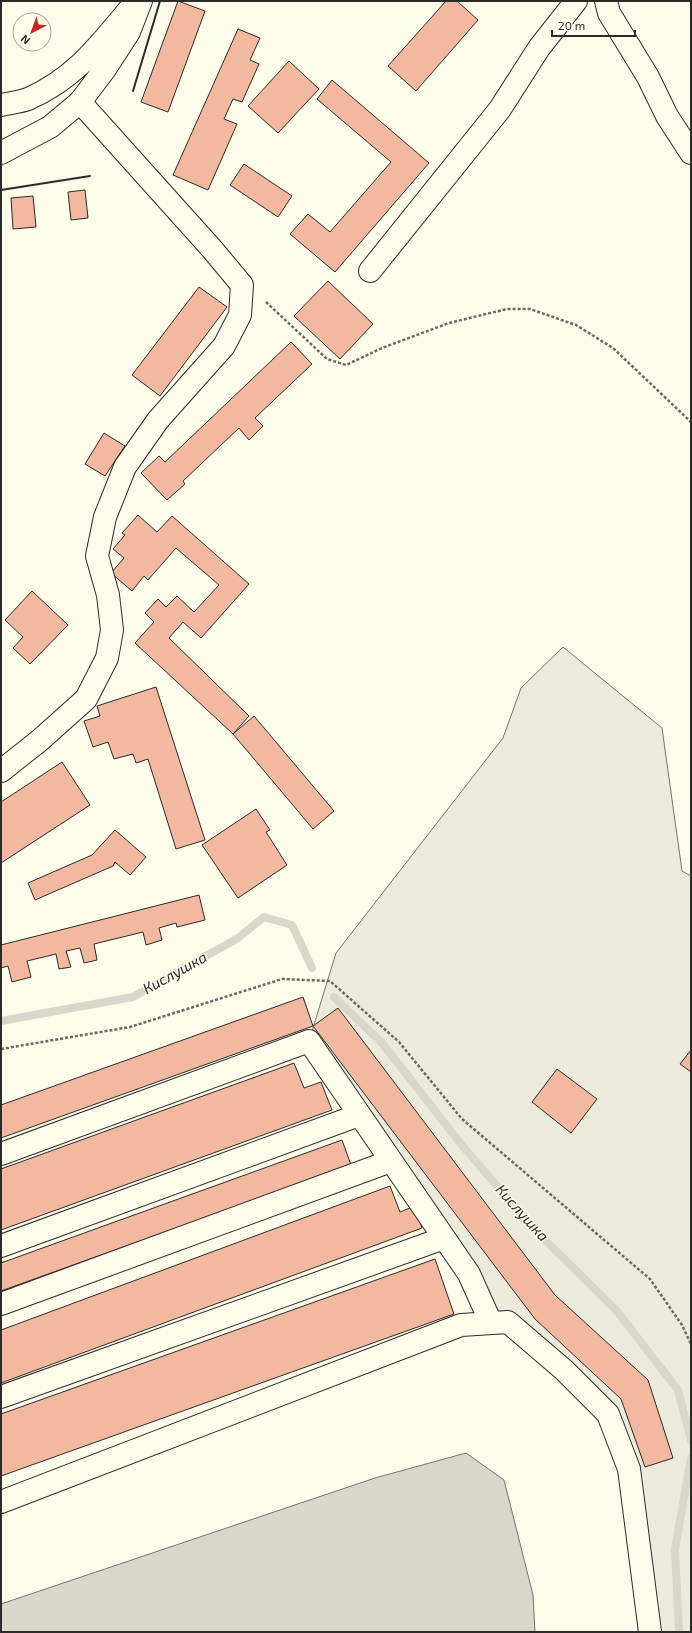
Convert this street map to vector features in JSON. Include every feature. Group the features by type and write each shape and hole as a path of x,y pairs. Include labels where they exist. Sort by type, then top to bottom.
{"main road":[{"path":"1,106 27,100 59,83 85,62 136,1"},
{"path":"1,153 50,127 80,102 130,32 141,1"},
{"path":"370,271 500,109 538,48 576,1"},
{"path":"606,1 609,13 648,77 666,116 691,153"},
{"path":"1,771 39,741 86,699 108,658 112,630 108,595 97,556 104,517 125,467 158,420 224,346 240,315 242,285 212,249 80,102"},
{"path":"1,1154 309,1041 469,1274 490,1323"},
{"path":"1,1246 360,1114"},
{"path":"1,1304 391,1161"},
{"path":"1,1397 444,1238"},
{"path":"1,1502 461,1325 508,1322 564,1370 608,1414 629,1469 650,1632"}],"path":[{"path":"242,285 268,303 327,359 346,365 382,348 450,323 507,309 530,309 576,324 613,348 691,422"}],"shaded area":[{"path":"563,647 662,728 682,871 691,876 691,1632 650,1632 608,1414 564,1370 491,1323 309,1041 336,953 503,738 521,688"},
{"path":"466,1453 504,1480 533,1595 535,1632 1,1632 1,1604 375,1478"}],"building":[{"path":"178,1 205,11 168,112 141,102"},
{"path":"446,1 457,1 478,20 416,91 388,66"},
{"path":"238,29 260,38 250,60 259,64 242,102 233,99 224,119 237,124 208,190 173,175"},
{"path":"289,61 319,89 278,133 248,106"},
{"path":"332,80 429,163 335,272 290,234 308,214 330,232 391,162 317,99"},
{"path":"244,164 292,196 278,217 230,185"},
{"path":"85,190 88,218 71,220 68,192"},
{"path":"33,196 36,227 13,229 11,198"},
{"path":"328,281 373,324 340,359 294,316"},
{"path":"199,287 227,307 160,396 132,375"},
{"path":"291,342 312,364 255,418 263,426 249,440 239,428 183,481 185,484 167,500 141,473 159,456 165,462"},
{"path":"104,433 125,446 105,476 85,464"},
{"path":"138,515 157,532 172,516 249,584 201,638 183,622 169,638 249,716 233,734 135,643 154,622 145,613 158,599 166,607 177,596 194,612 219,585 176,548 148,580 144,576 132,591 111,573 124,558 113,549 125,535 122,533"},
{"path":"32,591 68,625 30,664 13,648 23,637 5,620"},
{"path":"156,687 205,840 176,849 148,759 136,763 133,754 114,759 108,742 93,747 84,721 100,716 97,706"},
{"path":"254,716 334,811 313,829 233,734"},
{"path":"62,762 90,805 1,863 1,802"},
{"path":"256,809 270,830 266,832 287,865 238,898 202,845"},
{"path":"115,830 146,857 130,875 115,862 113,866 35,900 28,883 92,855"},
{"path":"199,895 205,920 177,927 176,923 159,928 162,940 146,945 143,932 94,944 97,960 84,963 80,948 66,951 71,967 59,969 56,954 27,961 31,977 12,982 8,966 1,968 1,945"},
{"path":"303,997 313,1026 1,1138 1,1105"},
{"path":"338,1008 555,1295 648,1380 673,1458 645,1467 621,1399 535,1319 313,1026"},
{"path":"691,1050 691,1072 680,1064"},
{"path":"294,1063 304,1088 321,1082 332,1110 1,1230 1,1169"},
{"path":"557,1069 597,1099 571,1133 532,1102"},
{"path":"342,1140 351,1165 1,1291 1,1263"},
{"path":"390,1186 400,1212 415,1206 422,1228 1,1383 1,1330"},
{"path":"435,1259 454,1314 1,1476 1,1414"}],"waterway":[{"name":"Кислушка","path":"1,1021 133,997 238,938 264,917 292,925 312,968"},
{"name":"Кислушка","path":"334,997 382,1043 461,1144 533,1228 616,1310 678,1390 691,1440"},
{"name":"Кислушка","path":"679,1632 675,1549 691,1458"}],"wall":[{"path":"133,91 160,1"},
{"path":"1,190 90,176"}]}
